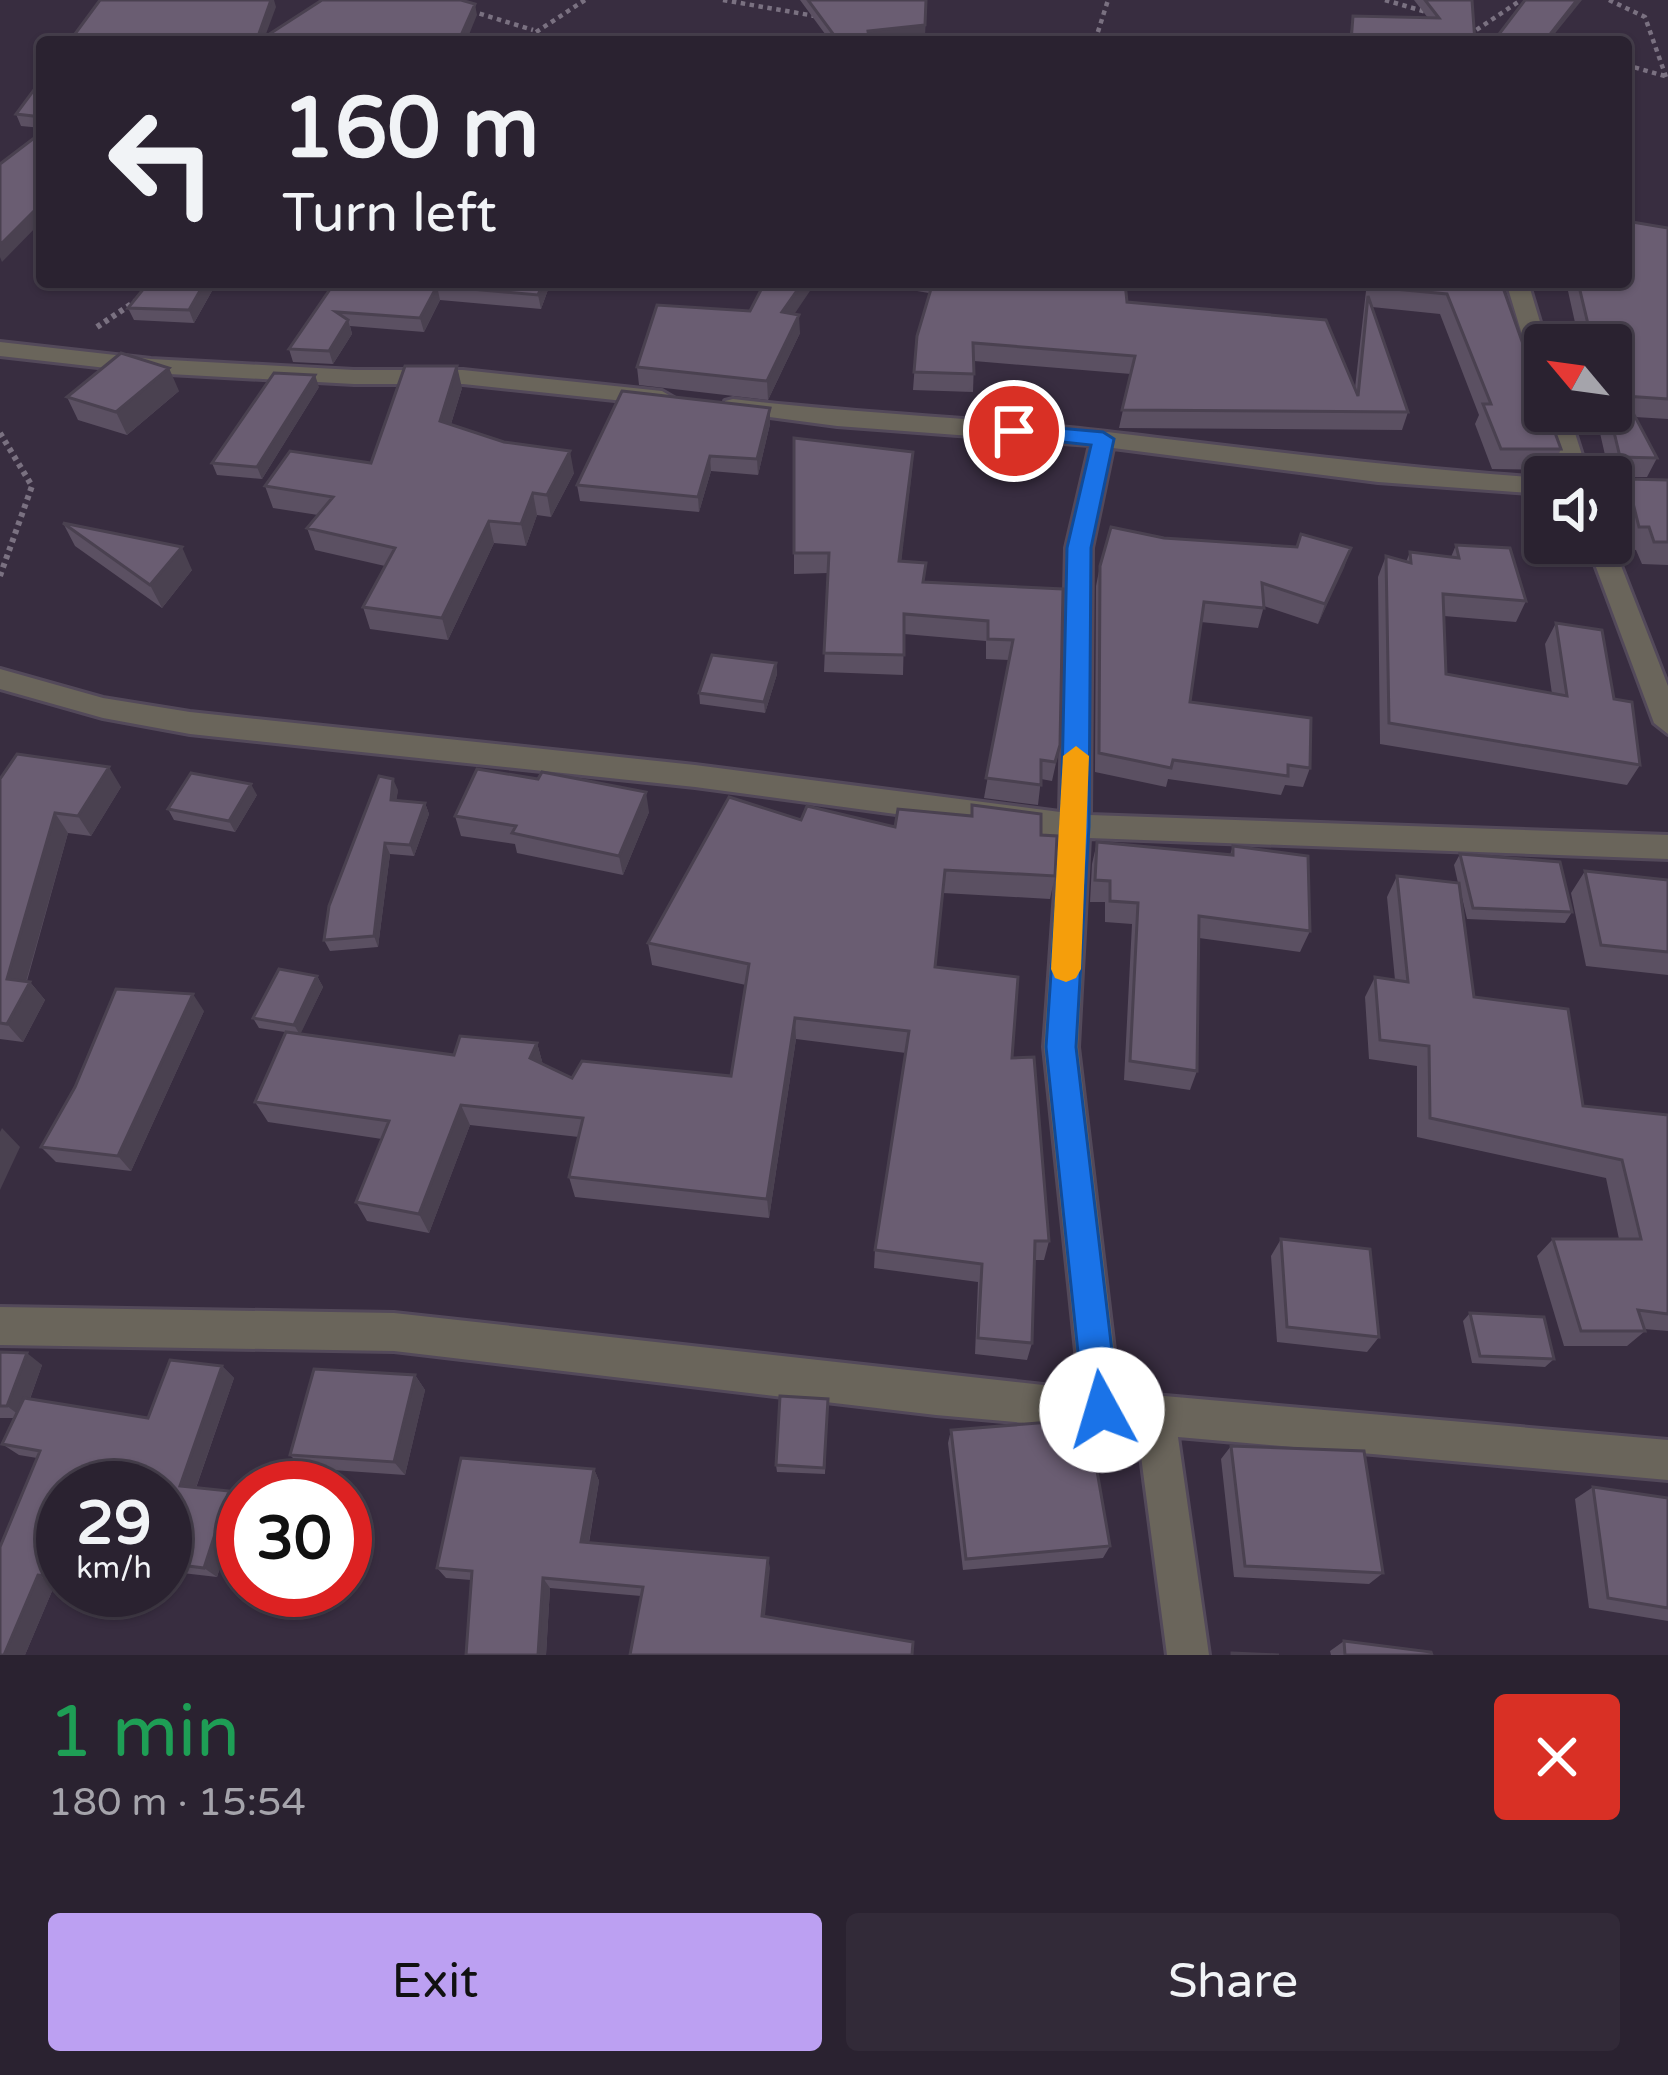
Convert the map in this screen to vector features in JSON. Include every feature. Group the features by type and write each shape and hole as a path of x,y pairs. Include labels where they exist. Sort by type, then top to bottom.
{"street":[{"path":"1519,288 1530,324"},
{"path":"0,350 151,366 355,377 464,377 837,419 1103,439 1378,474 1524,484"},
{"path":"1102,1410 1061,1047 1075,826 1079,548 1103,439"},
{"path":"1632,489 1668,490"},
{"path":"1608,564 1668,723"},
{"path":"0,679 103,708 190,723 695,776 1075,826 1668,847"},
{"path":"0,1326 394,1332 937,1396 1668,1460"},
{"path":"1155,1414 1189,1655"}],"path":[{"path":"527,36 585,0"},
{"path":"723,0 776,3 828,20"},
{"path":"1097,36 1108,0"},
{"path":"1385,0 1444,17"},
{"path":"1469,35 1521,0"},
{"path":"1609,0 1645,17 1667,78"},
{"path":"454,6 533,30"},
{"path":"1463,22 1483,28"},
{"path":"1632,67 1667,78"},
{"path":"56,354 146,293"},
{"path":"0,433 32,486 0,576"}],"building":[{"path":"100,0 271,0 258,36 73,36"},
{"path":"322,0 461,0 475,4 461,36 266,36"},
{"path":"808,0 926,0 925,25 868,31 869,36 835,36"},
{"path":"1425,0 1472,0 1475,36 1351,36 1353,16 1439,18"},
{"path":"1525,0 1577,0 1549,36 1498,36"},
{"path":"36,87 36,116 16,114"},
{"path":"36,137 36,209 0,245 0,164"},
{"path":"1632,222 1668,228 1668,399 1632,397 1632,324 1588,324 1579,288 1632,288"},
{"path":"144,288 202,288 189,310 128,308"},
{"path":"331,288 436,288 420,318 336,312 348,320 329,351 289,349"},
{"path":"459,288 541,288 538,295"},
{"path":"762,288 799,288 782,312 799,315 767,381 637,367 657,305 750,311"},
{"path":"931,288 1126,288 1127,302 1326,320 1358,396 1368,296 1408,412 1122,410 1135,356 973,343 974,374 914,372 917,336"},
{"path":"1383,288 1503,288 1524,347 1524,432 1555,432 1561,449 1501,449 1483,404 1491,404 1447,294"},
{"path":"121,353 169,368 116,412 67,397"},
{"path":"405,366 457,366 440,421 504,442 570,451 547,495 533,493 521,524 489,521 442,618 363,607 395,548 307,528 333,497 265,486 290,451 371,463"},
{"path":"274,373 315,375 257,467 212,463"},
{"path":"622,391 770,408 757,459 710,456 698,497 577,485"},
{"path":"1632,411 1657,458 1620,456 1614,432 1632,432"},
{"path":"794,438 913,452 899,561 926,563 923,582 1063,589 1060,745 1055,762 1041,760 1041,785 986,778 1013,640 988,639 988,621 904,614 904,655 824,653 829,553 794,553"},
{"path":"1632,479 1668,480 1668,542 1654,542 1649,527 1639,527"},
{"path":"63,523 182,547 150,585"},
{"path":"1111,527 1164,538 1297,547 1301,534 1351,548 1325,604 1262,583 1264,608 1204,602 1190,702 1311,718 1310,768 1288,765 1288,776 1173,760 1171,768 1099,753 1100,566"},
{"path":"1456,545 1510,548 1526,601 1443,594 1446,674 1567,696 1556,623 1602,630 1614,699 1632,702 1640,765 1389,723 1386,556 1411,563 1410,552 1459,558"},
{"path":"712,655 776,663 764,702 699,693"},
{"path":"17,754 109,767 78,816 55,813 7,979 30,982 7,1024 0,1023 0,779"},
{"path":"477,769 538,779 542,772 646,792 619,856 512,833 516,826 455,816"},
{"path":"191,773 251,784 229,821 168,809"},
{"path":"379,776 393,779 391,800 425,803 410,845 385,843 374,936 324,940 329,906"},
{"path":"729,797 801,820 807,806 895,827 898,809 972,816 972,805 1041,814 1041,835 1057,836 1055,876 945,870 935,967 1018,977 1012,1058 1034,1057 1049,1241 1035,1241 1032,1343 978,1338 982,1264 875,1250 909,1031 795,1018 767,1199 569,1177 583,1118 461,1105 419,1214 356,1202 389,1121 255,1102 286,1032 454,1055 460,1036 537,1043 530,1058 572,1078 582,1061 731,1076 749,964 648,943"},
{"path":"1097,842 1233,855 1233,846 1308,856 1310,931 1199,916 1197,1071 1130,1061 1138,903 1110,901 1110,881 1095,880"},
{"path":"1460,854 1560,862 1572,912 1473,908"},
{"path":"1585,871 1668,880 1668,952 1601,945"},
{"path":"1397,876 1459,883 1474,997 1568,1009 1583,1106 1668,1115 1668,1314 1638,1310 1645,1331 1581,1331 1553,1239 1641,1239 1622,1160 1430,1118 1429,1046 1380,1040 1375,977 1408,982"},
{"path":"279,969 317,976 294,1025 253,1018"},
{"path":"116,989 193,994 118,1156 41,1147 75,1087"},
{"path":"1281,1239 1370,1249 1379,1337 1287,1327"},
{"path":"1470,1313 1544,1317 1554,1359 1480,1356"},
{"path":"0,1352 27,1353 7,1406 0,1406"},
{"path":"170,1360 222,1366 189,1461 36,1461 36,1580 4,1655 0,1655 0,1547 40,1451 2,1444 24,1398 148,1418"},
{"path":"314,1369 415,1375 394,1462 290,1455"},
{"path":"780,1396 828,1399 824,1468 776,1465"},
{"path":"1088,1419 1110,1546 966,1559 951,1430"},
{"path":"1231,1446 1364,1451 1383,1573 1245,1566"},
{"path":"461,1458 594,1469 581,1542 768,1558 762,1616 913,1642 912,1655 630,1655 643,1587 543,1578 538,1655 466,1655 472,1571 437,1568"},
{"path":"192,1487 216,1490 216,1531 204,1568 192,1566"},
{"path":"1593,1487 1668,1498 1668,1608 1608,1598"},
{"path":"1344,1641 1431,1652 1432,1655 1345,1655"}],"slow traffic":[{"path":"1066,969 1076,756"}],"route":[{"path":"1014,431 1103,439 1079,548 1075,826 1061,1047 1102,1410"}]}
